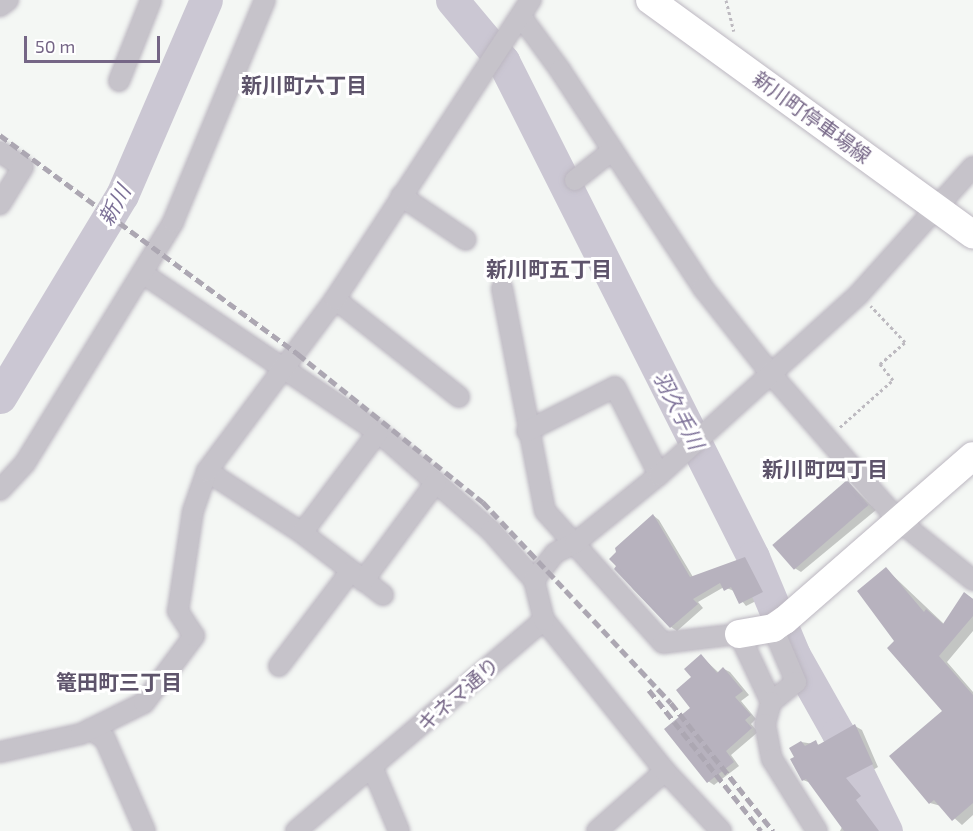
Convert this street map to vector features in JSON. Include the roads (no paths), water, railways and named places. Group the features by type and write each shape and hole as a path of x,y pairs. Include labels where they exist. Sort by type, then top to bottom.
{"main road":[{"name":"新川町停車場線","path":"650,0 813,115 933,208 973,235"},
{"path":"739,634 773,628 973,456"}],"street":[{"path":"0,6 8,0"},
{"path":"119,81 151,0"},
{"path":"0,490 25,463 173,222 265,0"},
{"path":"0,752 90,729 144,703 194,636 178,611 192,539 194,511 207,471 285,371 335,299 401,196 522,18 531,0"},
{"path":"522,18 613,150 703,288 771,374 899,521 973,580"},
{"path":"574,180 613,150"},
{"path":"0,153 23,167 0,204"},
{"path":"534,580 555,553 575,543 659,475 859,294 933,208 973,167"},
{"path":"401,196 466,240"},
{"path":"142,273 378,432 491,531 534,580 544,620 665,771 721,831"},
{"path":"502,288 527,431 545,511 663,643 739,634 771,702"},
{"path":"335,299 459,398"},
{"path":"527,431 615,387 659,475"},
{"path":"302,533 378,432"},
{"path":"207,471 302,533 356,577 383,595"},
{"path":"279,666 436,482"},
{"name":"キネマ通り","path":"296,831 373,769 544,620"},
{"path":"773,628 796,682 771,702 765,724 772,759 817,831"},
{"path":"90,729 105,739 145,831"},
{"path":"373,769 399,831"},
{"path":"597,831 665,771"}],"waterway":[{"name":"新川","path":"0,397 122,195 206,0"},
{"name":"羽久手川","path":"452,0 503,61 753,557 794,655 838,733 886,831"}],"railway":[{"path":"0,135 298,354 483,502 671,703 773,831"},
{"path":"649,690 761,831"}],"district":[{"name":"新川町六丁目","path":"304,85"},
{"name":"新川町五丁目","path":"549,269"},
{"name":"新川町四丁目","path":"825,469"},
{"name":"篭田町三丁目","path":"119,682"}]}
